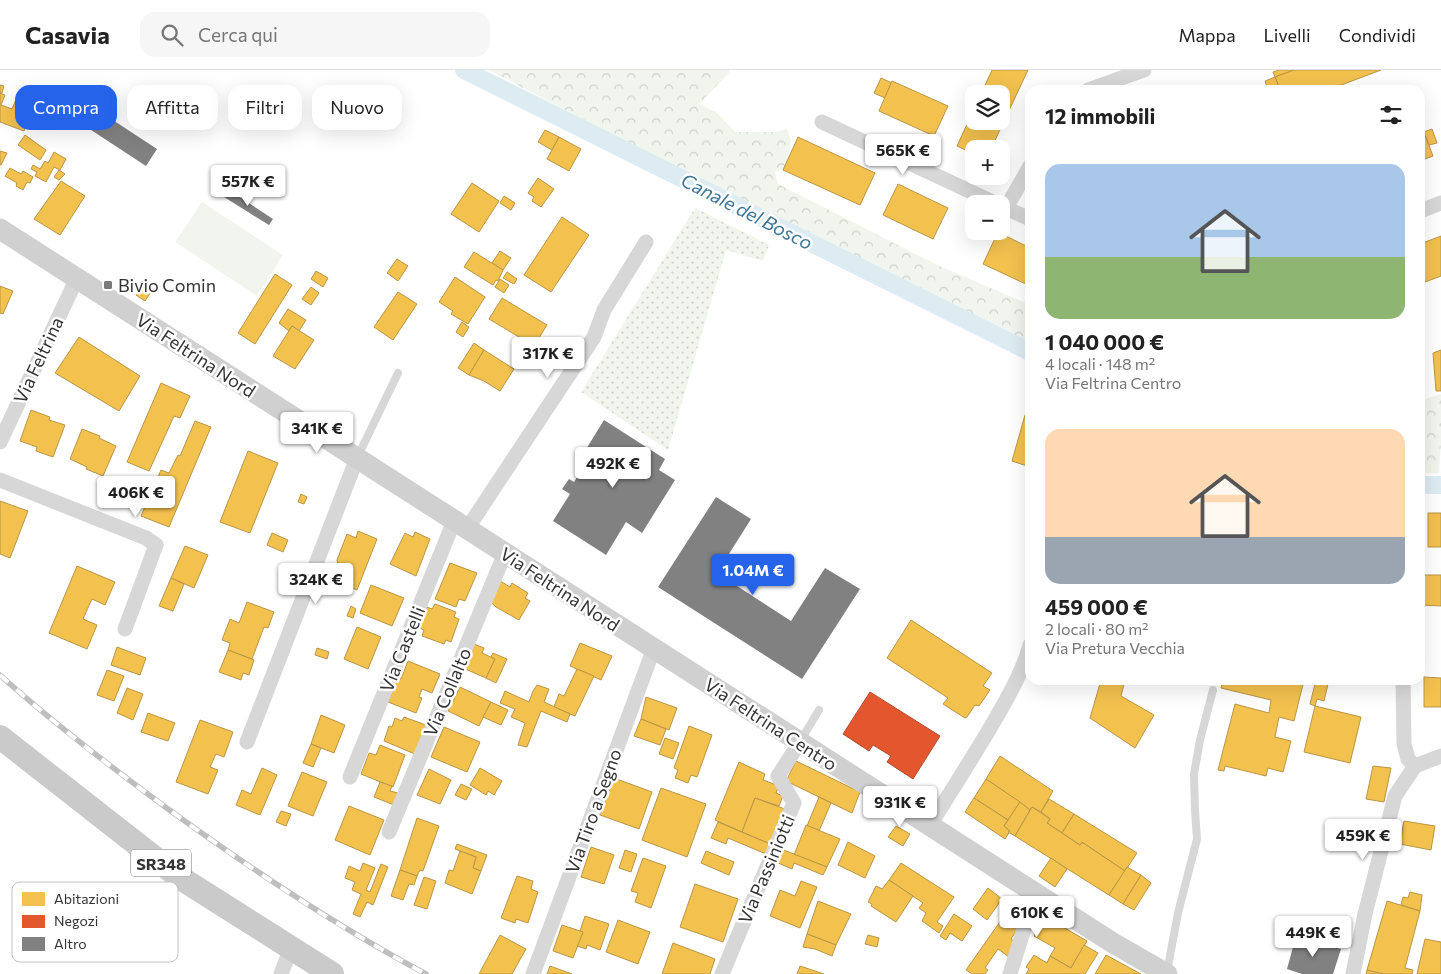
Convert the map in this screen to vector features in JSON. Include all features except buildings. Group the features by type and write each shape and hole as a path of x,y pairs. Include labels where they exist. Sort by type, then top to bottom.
{"main road":[{"name":"Via Feltrina Nord","path":"0,228 654,648"},
{"name":"Via Feltrina Centro","path":"654,648 1112,943 1167,974"},
{"name":"SR348","path":"0,737 179,877 332,974"}],"street":[{"path":"1102,85 1144,70"},
{"path":"822,122 978,195"},
{"path":"1009,195 1025,173"},
{"path":"1425,209 1441,203"},
{"path":"1010,210 1025,217"},
{"path":"461,525 594,337 604,310 646,242"},
{"name":"Via Feltrina","path":"0,442 76,278"},
{"path":"247,742 357,458"},
{"path":"0,480 146,538 156,545 125,629"},
{"name":"Via Castelli","path":"350,777 461,525"},
{"name":"Via Collalto","path":"389,832 505,553"},
{"name":"Via Tiro a Segno","path":"533,974 654,648"},
{"path":"930,825 984,740 1025,661"},
{"path":"1403,685 1404,744 1408,759 1415,766"},
{"name":"Via Passiniotti","path":"722,974 794,803 778,776 800,742"},
{"path":"1353,974 1365,914 1395,796 1415,766 1441,756"},
{"path":"1010,974 1035,893"},
{"path":"281,974 291,948"}],"lane":[{"path":"357,458 398,373"},
{"path":"1167,974 1178,913 1196,838 1194,774 1200,740 1213,690"},
{"path":"800,742 819,710"}],"green space":[{"path":"489,70 729,70 729,73 699,104 716,112 735,132 775,132 787,129 791,141 787,168 775,172 778,184 937,265 1025,303 1025,346 975,321 892,275 798,232"},
{"path":"202,202 283,255 257,296 175,242"},
{"path":"695,208 769,245 763,261 726,250 668,450 581,392"},
{"path":"1441,394 1439,473 1425,473 1425,399"}],"waterway":[{"name":"Canale del Bosco","path":"464,70 1025,350"},
{"name":"Canale del Bosco","path":"1425,485 1441,485"}],"railway":[{"path":"0,675 82,744 199,831 327,917 426,974"}],"place":[{"name":"Bivio Comin","path":"108,285"}]}
